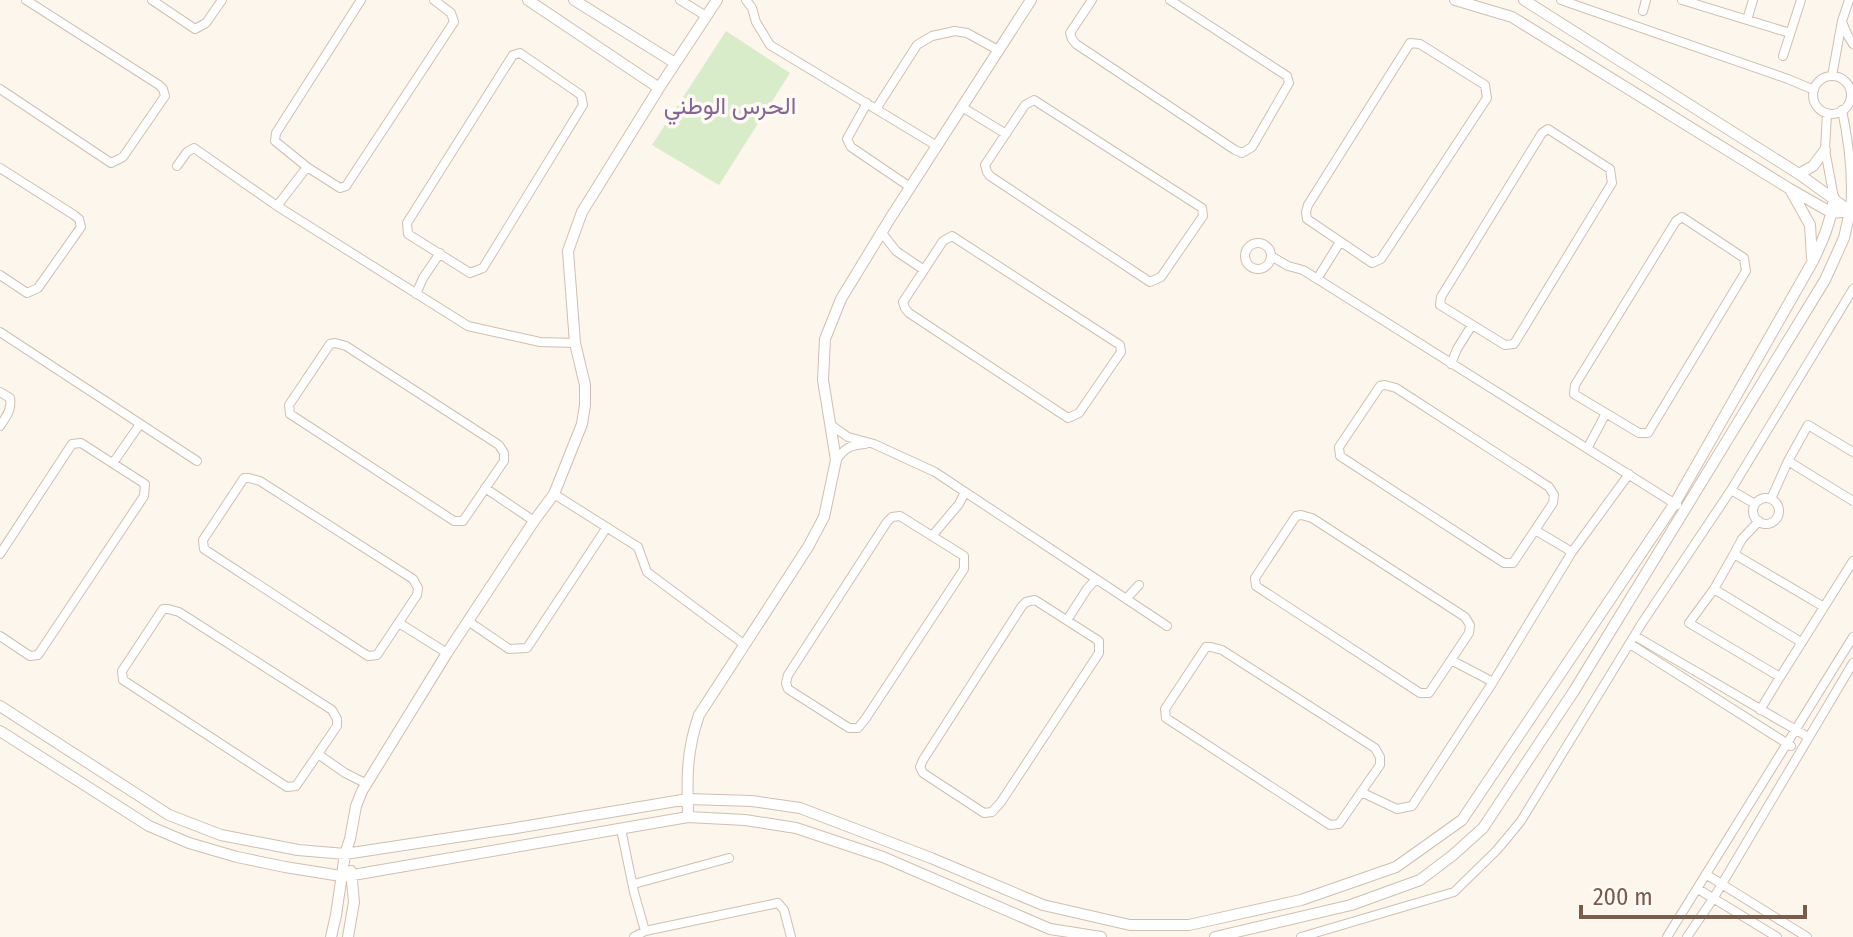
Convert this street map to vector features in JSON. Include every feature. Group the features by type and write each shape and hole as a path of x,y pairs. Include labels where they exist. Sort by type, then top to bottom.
{"street":[{"path":"0,89 111,163 123,157 165,96 159,85 26,0"},
{"path":"152,0 195,29 206,23 222,0"},
{"path":"361,0 276,133 275,141 340,188 346,186 454,22 451,13 434,0"},
{"path":"528,0 659,88"},
{"path":"574,0 675,63"},
{"path":"680,0 706,16"},
{"path":"331,937 356,806 447,653 554,494 582,424 585,385 575,343 568,251 582,212 717,0"},
{"path":"746,0 770,45 937,146"},
{"path":"688,817 687,764 699,715 808,547 824,517 836,460 823,380 825,339 841,299 1031,0"},
{"path":"1091,0 1070,33 1076,44 1235,150 1247,152 1289,83 1287,76 1170,0"},
{"path":"1455,0 1512,17 1790,189 1832,213 1851,211"},
{"path":"1524,0 1799,174 1851,211"},
{"path":"1561,0 1814,90"},
{"path":"1643,11 1646,0"},
{"path":"1682,0 1790,33"},
{"path":"1747,20 1753,0"},
{"path":"1783,56 1801,0"},
{"path":"1832,76 1849,0"},
{"path":"1842,21 1853,44"},
{"path":"876,109 917,45 932,36 955,31 967,33 998,50"},
{"path":"1410,43 1420,44 1485,85 1487,98 1381,259 1372,263 1340,242 1307,219 1308,205 1410,43"},
{"path":"520,53 581,95 583,105 483,268 470,273 440,253 408,234 407,223 513,55 520,53"},
{"path":"1832,76 1850,83 1852,97 1842,110 1827,113 1814,101 1814,90 1819,81 1832,76"},
{"path":"1034,100 1197,204 1202,208 1203,216 1161,277 1150,282 990,176 985,165 1006,134 1025,105 1034,100"},
{"path":"867,103 847,139 851,147 910,187"},
{"path":"962,107 1006,134"},
{"path":"0,706 169,815 221,835 298,850 345,854 688,799 752,801 800,808 1043,905 1130,925 1189,925 1301,900 1396,867 1462,820 1680,506 1825,280 1844,238 1852,192 1842,110"},
{"path":"1215,937 1351,905 1420,880 1483,828 1574,691 1680,506 1826,234 1834,198 1825,150 1827,113"},
{"path":"1548,129 1610,169 1612,183 1514,344 1505,345 1472,325 1440,305 1441,297 1542,133 1548,129"},
{"path":"177,166 194,148 277,206 468,326 540,342 575,343"},
{"path":"1799,174 1813,166 1825,150"},
{"path":"277,206 307,167"},
{"path":"0,168 74,215 81,227 34,291 27,293 0,275"},
{"path":"1790,189 1810,225 1813,261"},
{"path":"1682,217 1744,258 1746,271 1648,433 1639,433 1606,413 1574,394 1575,385 1676,221 1682,217"},
{"path":"882,233 896,251 924,270"},
{"path":"952,236 1115,340 1121,352 1079,413 1068,418 909,313 903,302 924,270 943,241 952,236"},
{"path":"1317,279 1340,242"},
{"path":"416,294 440,253"},
{"path":"1271,256 1303,270 1680,506"},
{"path":"1301,937 1454,892 1497,850 1521,821 1632,640 1731,490 1853,289"},
{"path":"1451,364 1472,325"},
{"path":"2,337 197,461"},
{"path":"330,344 346,346 499,445 504,461 485,488 463,521 454,521 290,414 289,405 330,344"},
{"path":"1380,386 1396,388 1549,487 1554,495 1553,503 1535,530 1513,563 1504,563 1340,456 1339,447 1380,386"},
{"path":"0,392 10,398 11,406 0,426"},
{"path":"1588,447 1606,413"},
{"path":"113,463 140,424"},
{"path":"831,425 848,437 874,444 935,472 1167,626"},
{"path":"1771,499 1808,425 1853,452"},
{"path":"0,554 72,444 81,443 145,484 144,496 136,509 38,655 30,656 0,636"},
{"path":"836,460 851,445 874,444"},
{"path":"1788,461 1853,501"},
{"path":"1361,792 1397,809 1412,806 1493,682 1572,552 1629,474"},
{"path":"244,478 260,481 413,579 418,588 417,595 399,623 377,655 368,656 204,549 203,540 244,478"},
{"path":"485,488 534,521"},
{"path":"1731,490 1755,504"},
{"path":"932,536 959,504 965,492"},
{"path":"554,494 638,547 647,572 745,645"},
{"path":"1762,499 1771,499 1777,505 1777,518 1771,523 1762,523 1753,512 1755,504 1762,499"},
{"path":"900,516 932,536 964,556 964,569 858,728 849,728 788,689 788,675 887,522 892,517 900,516"},
{"path":"1296,516 1312,518 1465,617 1470,625 1469,633 1451,660 1429,693 1420,693 1256,586 1255,578 1296,516"},
{"path":"1759,521 1742,539 1714,589 1689,623 1780,677"},
{"path":"468,621 509,649 527,648 607,527"},
{"path":"1535,530 1572,552"},
{"path":"1734,554 1824,607"},
{"path":"1760,710 1853,561"},
{"path":"1067,620 1096,579"},
{"path":"1126,599 1139,585"},
{"path":"1714,589 1801,642"},
{"path":"1035,600 1067,620 1099,641 1099,653 992,812 984,813 923,773 920,767 923,760 1022,606 1035,600"},
{"path":"163,609 179,612 332,710 337,726 318,754 296,786 287,787 123,680 122,671 163,609"},
{"path":"399,623 447,653"},
{"path":"1667,937 1853,637"},
{"path":"1632,640 1808,737"},
{"path":"1632,640 1799,751"},
{"path":"1206,647 1222,650 1375,748 1380,765 1361,792 1339,824 1330,825 1166,718 1165,709 1206,647"},
{"path":"1451,660 1493,682"},
{"path":"1687,937 1713,899 1853,663"},
{"path":"0,731 149,826 189,843 285,867 353,875 688,817 745,820 796,828 883,857 1050,929 1101,937"},
{"path":"318,754 367,784"},
{"path":"621,829 645,931"},
{"path":"345,854 353,875 354,902 348,937"},
{"path":"634,884 729,858"},
{"path":"1707,875 1807,937"},
{"path":"1698,889 1777,937"},
{"path":"634,937 645,931 778,903 784,910 791,937"},
{"path":"1766,931 1777,918"}],"green space":[{"path":"726,31 790,73 719,185 652,145"}],"district":[{"name":"الحرس الوطني","path":"730,106"}]}
